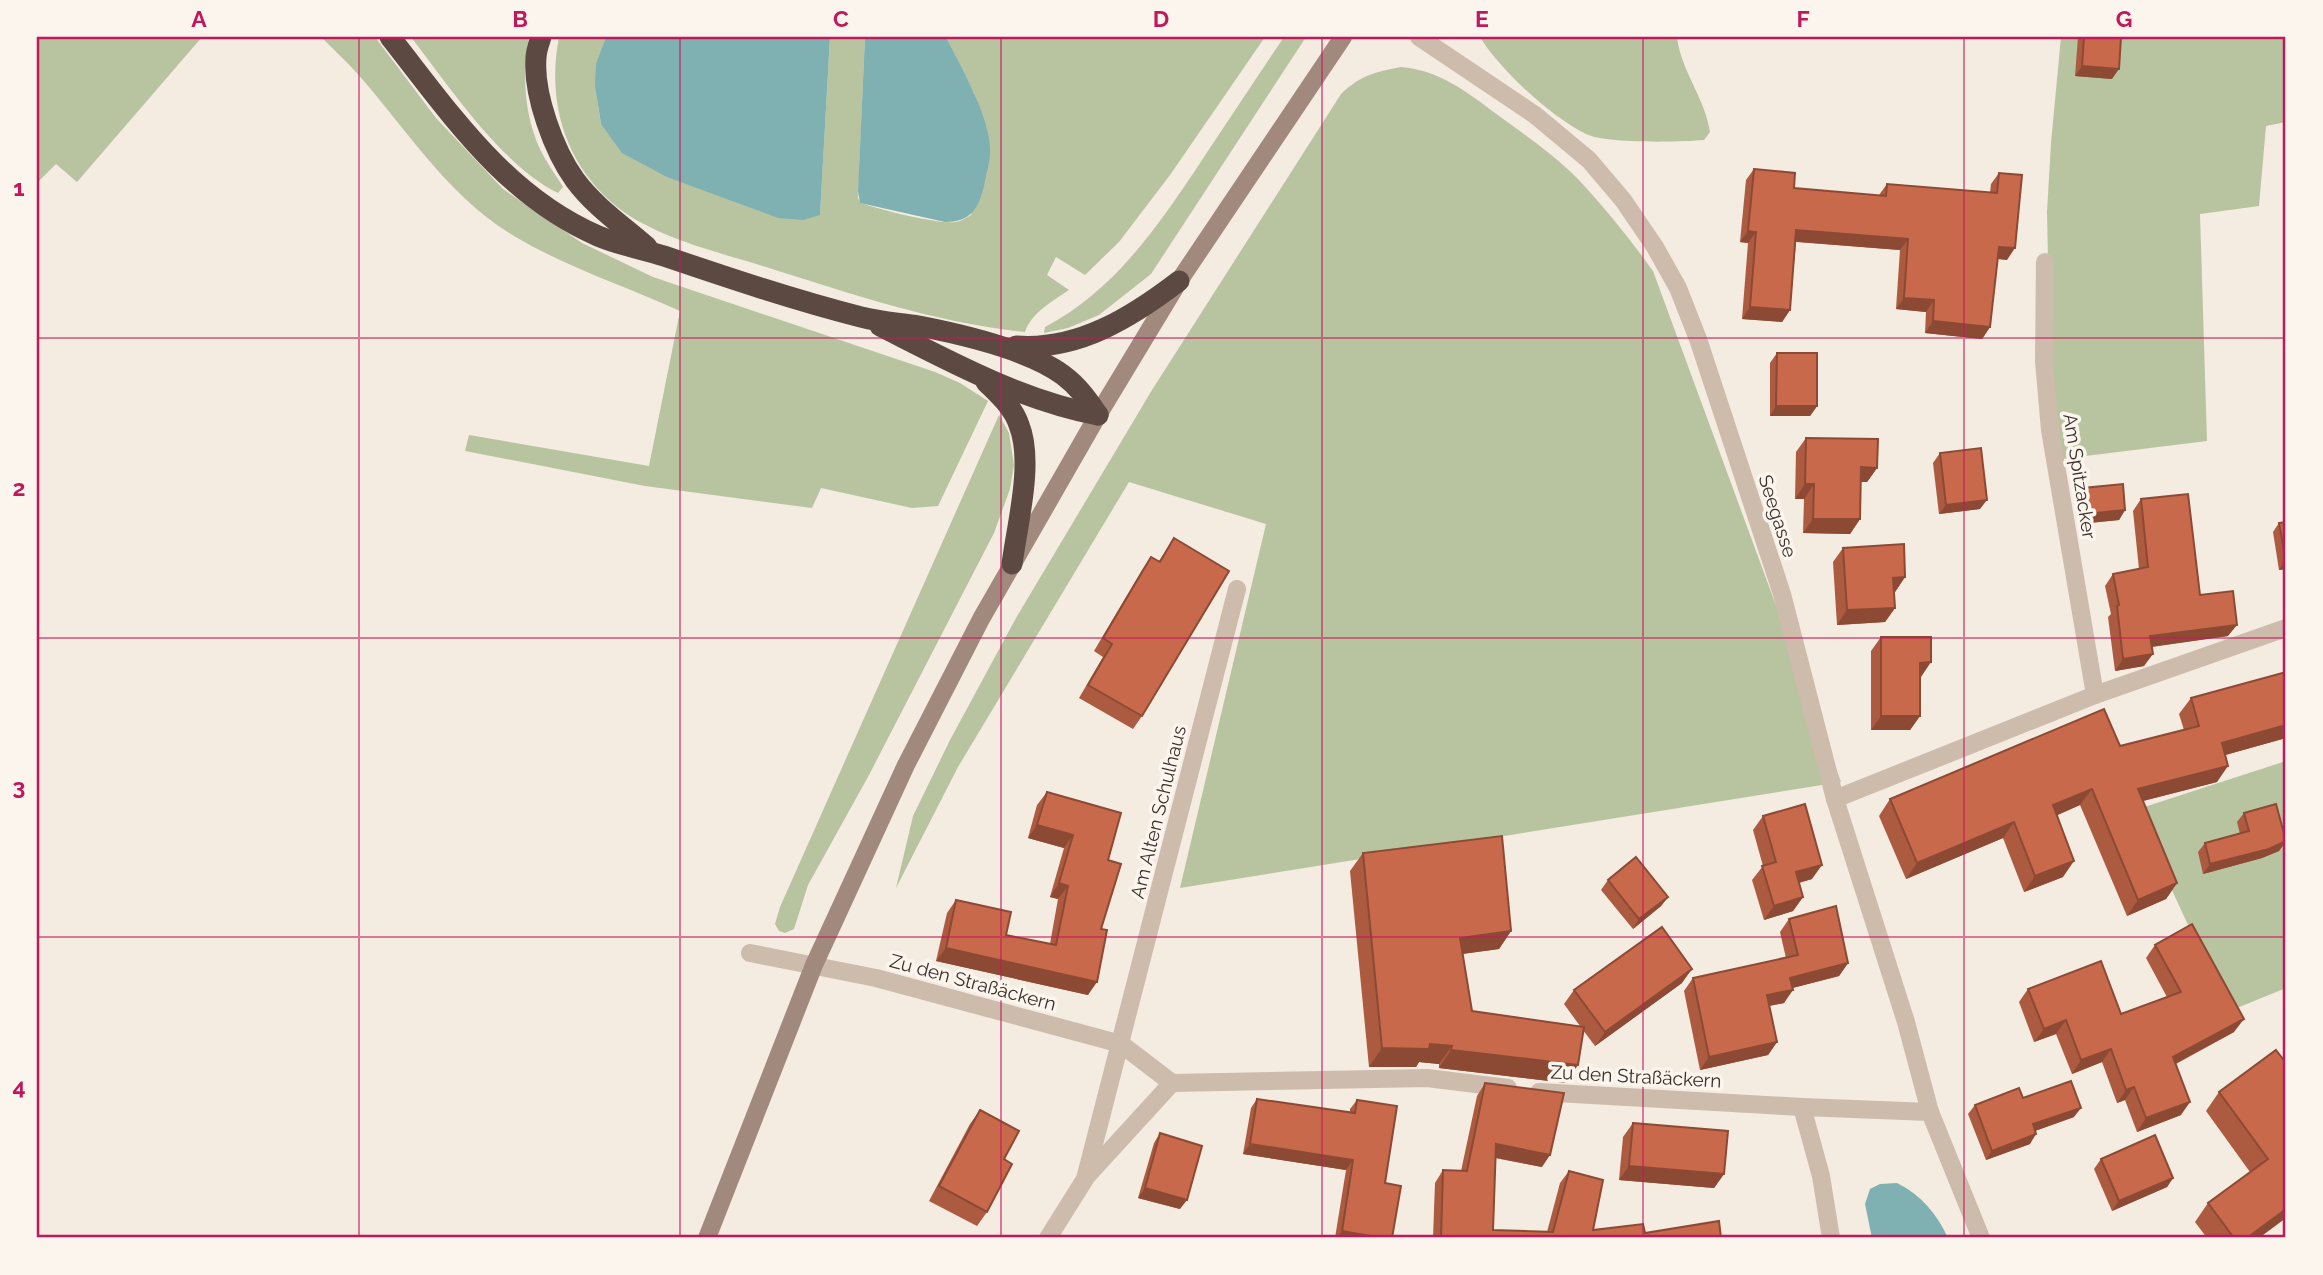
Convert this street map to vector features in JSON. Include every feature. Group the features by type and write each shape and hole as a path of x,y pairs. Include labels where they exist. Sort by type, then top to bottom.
{"highway":[{"path":"390,37 466,135 516,185 542,204 599,236 751,286 863,318 921,327 990,344 1041,361 1064,375 1081,390 1098,415"},
{"path":"541,37 536,58 541,103 559,154 576,182 597,204 654,253"},
{"path":"990,344 1034,348 1073,340 1123,320 1179,281"},
{"path":"863,318 982,379 1068,409 1098,415"},
{"path":"982,379 1009,405 1023,439 1023,486 1012,564"}],"main road":[{"path":"707,1238 814,965 906,765 981,619 1098,415 1179,281 1343,37"}],"street":[{"name":"Seegasse","path":"1419,37 1535,115 1589,160 1623,200 1655,247 1678,288 1698,339 1782,594 1836,799 1906,1022 1930,1112 1981,1238"},
{"name":"Am Spitzacker","path":"2045,262 2044,361 2050,430 2095,695"},
{"name":"Am Alten Schulhaus","path":"1048,1238 1085,1178 1237,589"},
{"path":"1836,799 2095,695 2286,628"},
{"name":"Zu den Straßäckern","path":"750,953 876,978 1121,1044"},
{"path":"1085,1178 1172,1083 1121,1044"},
{"name":"Zu den Straßäckern","path":"1172,1083 1427,1078 1553,1094 1930,1112"},
{"path":"1802,1107 1821,1176 1831,1238"}],"green space":[{"path":"37,37 202,37 77,182 56,164 37,183"},
{"path":"321,37 375,37 436,118 503,189 582,243 653,277 935,372 960,383 988,401 938,506 912,508 821,488 812,508 645,486 465,451 469,435 649,466 680,311 554,257 490,220 428,160 355,71"},
{"path":"411,37 529,37 525,80 528,108 540,149 563,187 558,193 537,181 497,145 459,101"},
{"path":"559,37 606,37 598,61 596,80 601,124 820,214 830,37 865,37 858,198 861,203 922,219 958,222 971,215 987,129 974,93 946,37 1265,37 1170,175 1119,242 1085,275 1056,257 1047,275 1069,290 1037,313 1025,332 960,322 865,298 687,243 627,214 594,184 570,147 557,105 555,82"},
{"path":"1284,37 1306,37 1151,274 1099,315 1068,328 1044,333 1045,327 1094,294 1154,230"},
{"path":"1480,37 1677,37 1683,61 1710,132 1704,140 1662,142 1626,141 1586,134 1557,116 1527,92 1500,64"},
{"path":"2061,37 2286,37 2286,122 2266,126 2259,206 2200,214 2207,441 2061,459 2051,406 2047,212"},
{"path":"1401,67 1427,72 1451,83 1549,153 1589,191 1653,271 1841,782 1180,888 1266,524 1129,482 958,767 896,888 913,816 950,740 1016,618 1152,390 1341,94 1369,75"},
{"path":"999,415 1009,433 1014,465 1010,489 994,533 869,775 808,885 794,929 785,933 779,931 775,924 780,907"},
{"path":"2286,761 2286,988 2232,1010 2212,977 2135,810"}],"water":[{"path":"606,37 830,37 820,215 803,220 778,218 667,177 622,153 601,124 595,86 596,64"},
{"path":"865,37 946,37 980,106 990,148 982,194 976,208 967,217 945,222 860,203 858,191"},
{"path":"1897,1183 1914,1193 1927,1206 1948,1238 1872,1238 1865,1204 1870,1189 1880,1184"}],"building":[{"path":"2084,37 2121,37 2119,69 2082,66"},
{"path":"1754,169 1795,173 1794,188 1886,196 1887,184 1997,193 1999,173 2022,175 2015,248 1999,247 1990,327 1933,321 1934,300 1904,298 1908,239 1796,230 1790,310 1750,307 1756,232 1748,231"},
{"path":"1777,353 1817,353 1817,406 1776,406"},
{"path":"1806,438 1878,439 1877,468 1861,467 1860,519 1813,519 1814,484 1805,484"},
{"path":"1981,448 1987,500 1946,505 1940,453"},
{"path":"2123,484 2125,510 2086,514 2083,488"},
{"path":"2188,494 2200,595 2233,591 2237,625 2150,636 2153,654 2123,659 2119,605 2113,574 2148,567 2141,499"},
{"path":"2286,522 2286,560 2279,523"},
{"path":"1174,538 1229,571 1142,716 1088,685 1112,644 1103,638 1151,557 1160,562"},
{"path":"1904,544 1905,577 1893,578 1895,608 1847,610 1843,548"},
{"path":"1881,637 1931,637 1931,662 1920,663 1920,716 1881,716"},
{"path":"2286,672 2286,725 2222,743 2228,766 2138,789 2177,883 2138,900 2092,789 2053,805 2074,861 2035,876 2014,822 1917,863 1890,799 2104,709 2120,746 2199,726 2191,698"},
{"path":"1047,792 1121,813 1108,860 1121,864 1101,929 1107,930 1097,982 946,948 956,900 1011,912 1006,935 1056,945 1068,886 1059,883 1073,835 1037,825"},
{"path":"1805,804 1822,865 1796,872 1803,897 1774,906 1762,866 1776,862 1763,816"},
{"path":"2276,804 2286,841 2269,849 2210,864 2205,843 2249,831 2244,813"},
{"path":"1502,836 1511,931 1460,938 1472,1011 1584,1027 1578,1065 1451,1050 1452,1046 1430,1044 1429,1049 1382,1048 1363,853"},
{"path":"1636,857 1668,897 1639,919 1608,880"},
{"path":"1836,906 1848,963 1790,978 1793,990 1767,995 1777,1042 1709,1057 1693,978 1798,955 1789,919"},
{"path":"2192,924 2244,1019 2173,1057 2190,1102 2146,1118 2134,1087 2126,1090 2111,1049 2081,1060 2066,1020 2044,1029 2028,989 2101,961 2121,1014 2181,992 2155,945"},
{"path":"1662,927 1692,969 1605,1032 1574,990"},
{"path":"2276,1050 2286,1063 2286,1209 2247,1238 2234,1238 2208,1203 2268,1159 2219,1092"},
{"path":"2071,1081 2081,1108 2033,1124 2036,1134 1992,1151 1975,1105 2019,1088 2023,1098"},
{"path":"1485,1083 1564,1093 1550,1155 1496,1144 1493,1230 1553,1232 1569,1171 1603,1180 1593,1230 1643,1224 1645,1233 1719,1221 1721,1238 1441,1238 1443,1170 1467,1171"},
{"path":"1257,1099 1355,1113 1357,1100 1397,1106 1385,1183 1401,1186 1392,1238 1342,1231 1353,1160 1250,1144"},
{"path":"980,1110 1019,1131 1004,1159 1012,1164 987,1212 939,1186"},
{"path":"1633,1123 1728,1131 1724,1174 1629,1166"},
{"path":"1160,1133 1202,1146 1187,1200 1145,1188"},
{"path":"2155,1135 2173,1178 2119,1201 2101,1159"}]}
